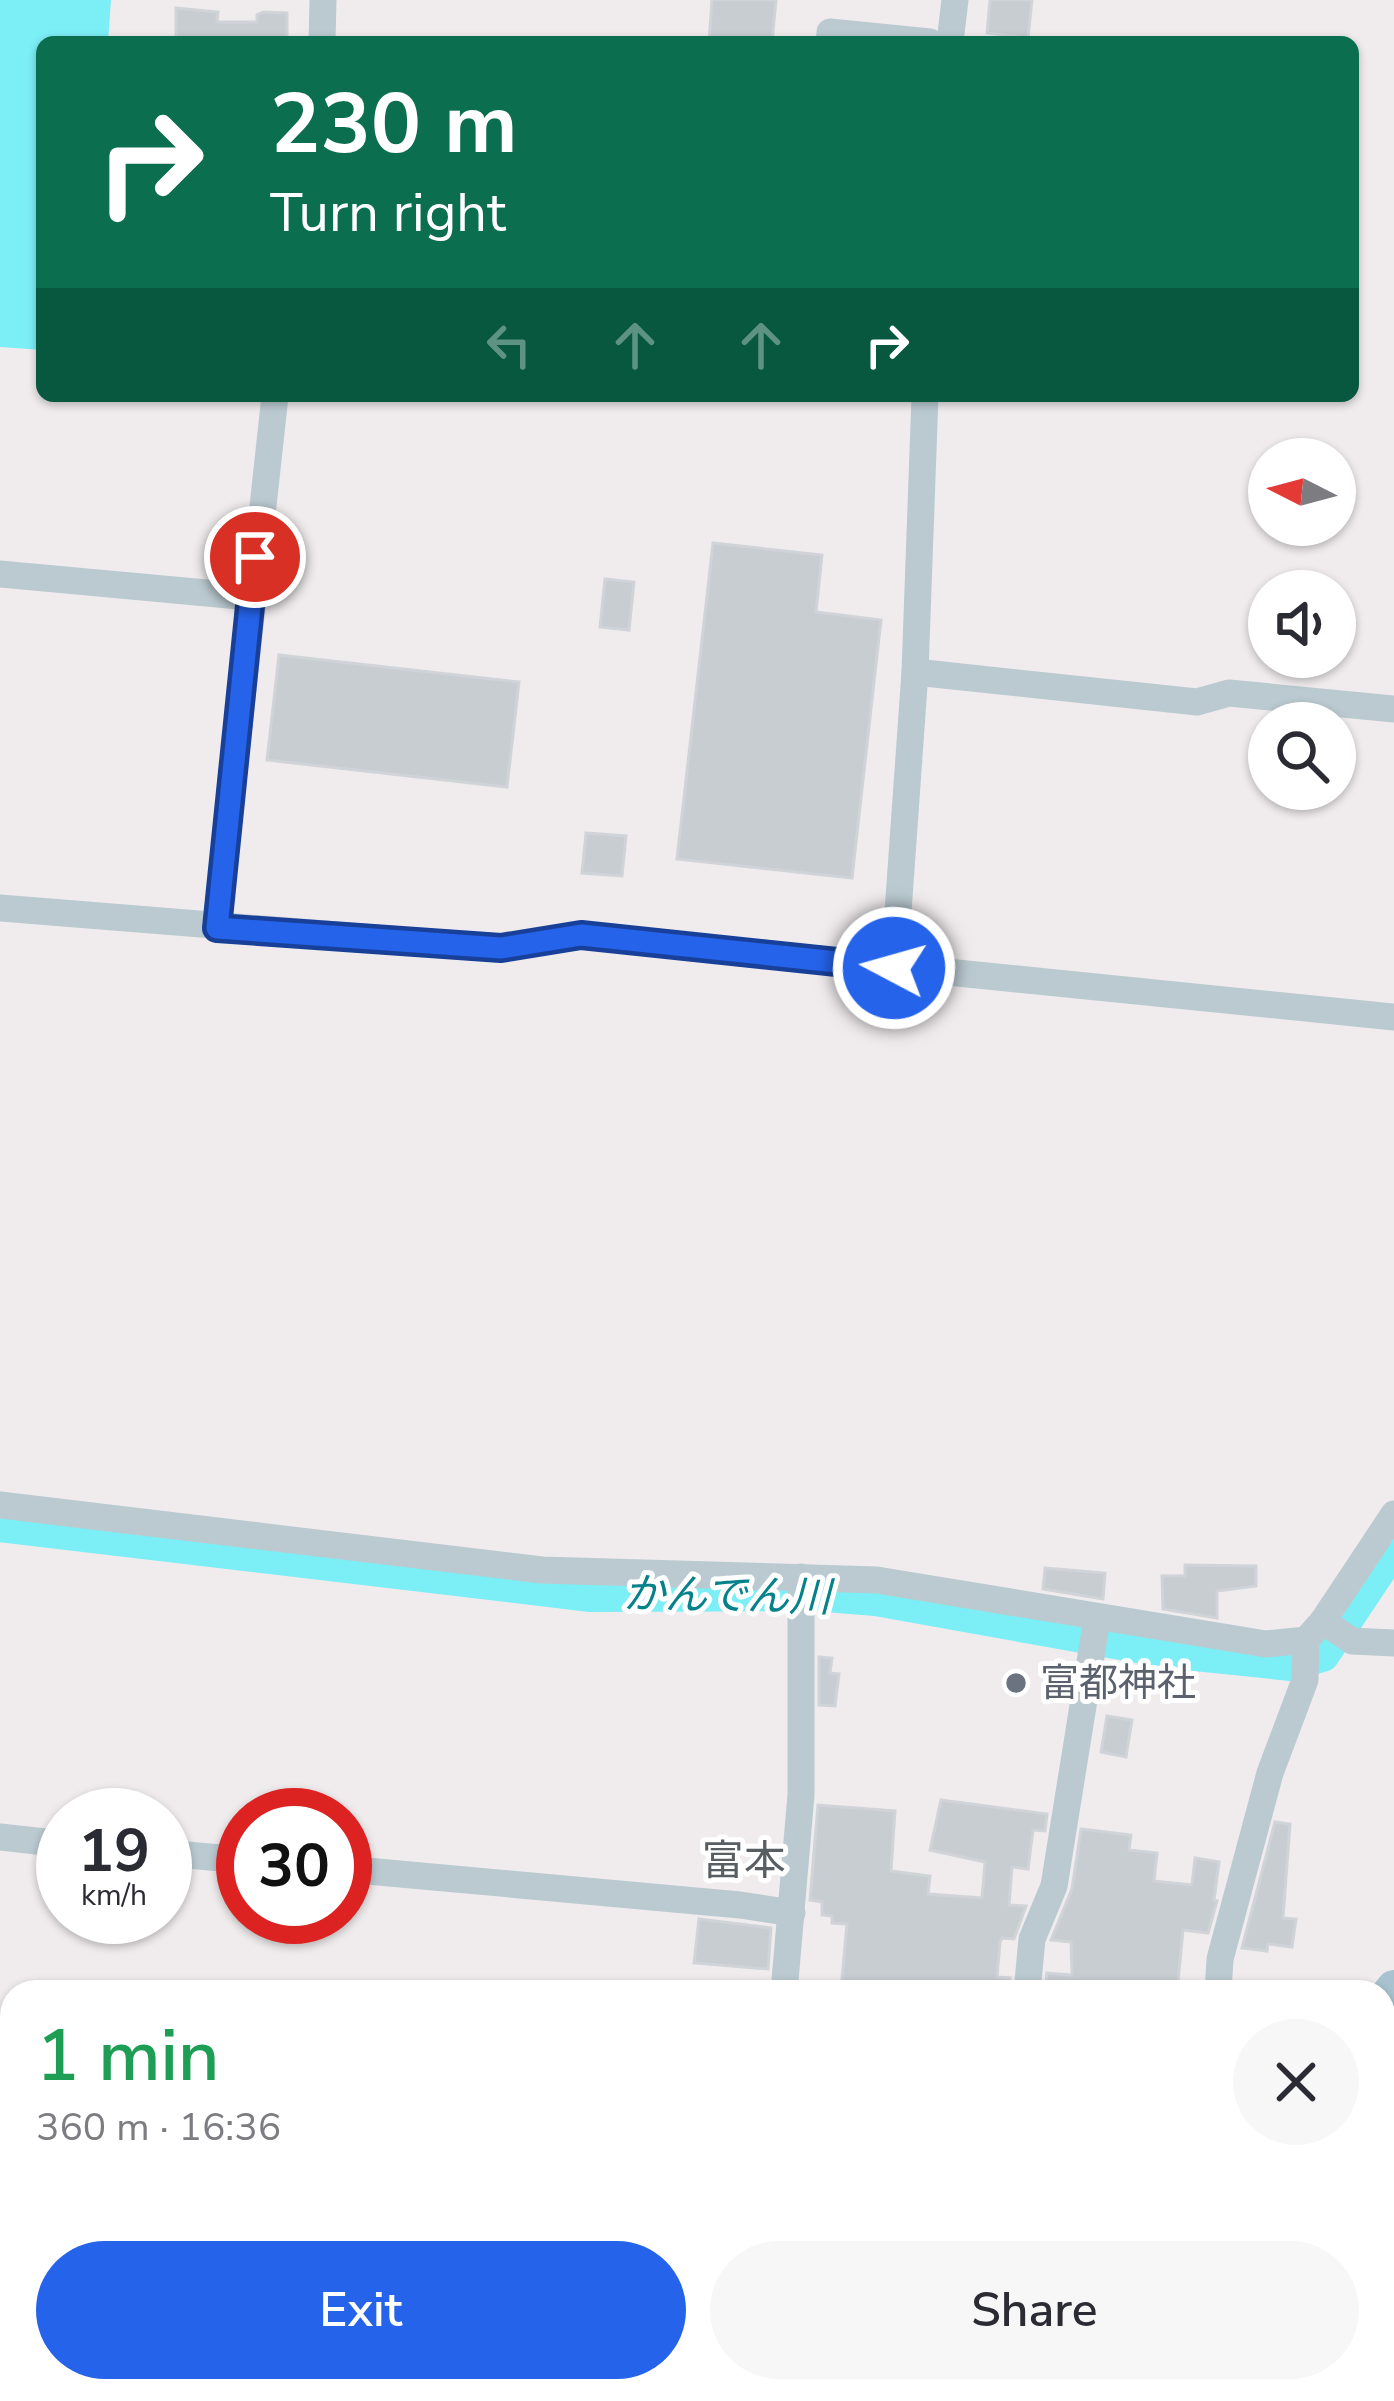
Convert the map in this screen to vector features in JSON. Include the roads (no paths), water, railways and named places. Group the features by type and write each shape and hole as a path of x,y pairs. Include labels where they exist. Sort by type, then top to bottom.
{"street":[{"path":"322,36 323,0"},
{"path":"951,36 955,0"},
{"path":"830,36 830,32 870,36"},
{"path":"217,928 274,402"},
{"path":"894,968 915,672 925,402"},
{"path":"0,574 250,597"},
{"path":"915,672 1197,701 1229,693 1394,709"},
{"path":"0,908 501,948 581,935 1394,1017"},
{"path":"0,1505 542,1570 877,1580 1266,1644 1315,1631 1352,1641 1394,1643"},
{"path":"1219,1980 1220,1959 1270,1773 1305,1680 1315,1631 1394,1514"},
{"path":"785,1980 801,1795 801,1577"},
{"path":"1028,1980 1032,1939 1054,1886 1097,1619"},
{"path":"0,1837 36,1841"},
{"path":"372,1872 792,1913"}],"water":[{"path":"0,0 111,0 108,36 36,36 36,350 0,347"}],"waterway":[{"name":"かんでん川","path":"0,1524 591,1594 814,1593 876,1598 1166,1650 1291,1663 1322,1654 1394,1546"}],"place":[{"name":"富都神社","path":"1016,1683"}],"district":[{"name":"富本","path":"744,1861"}]}
